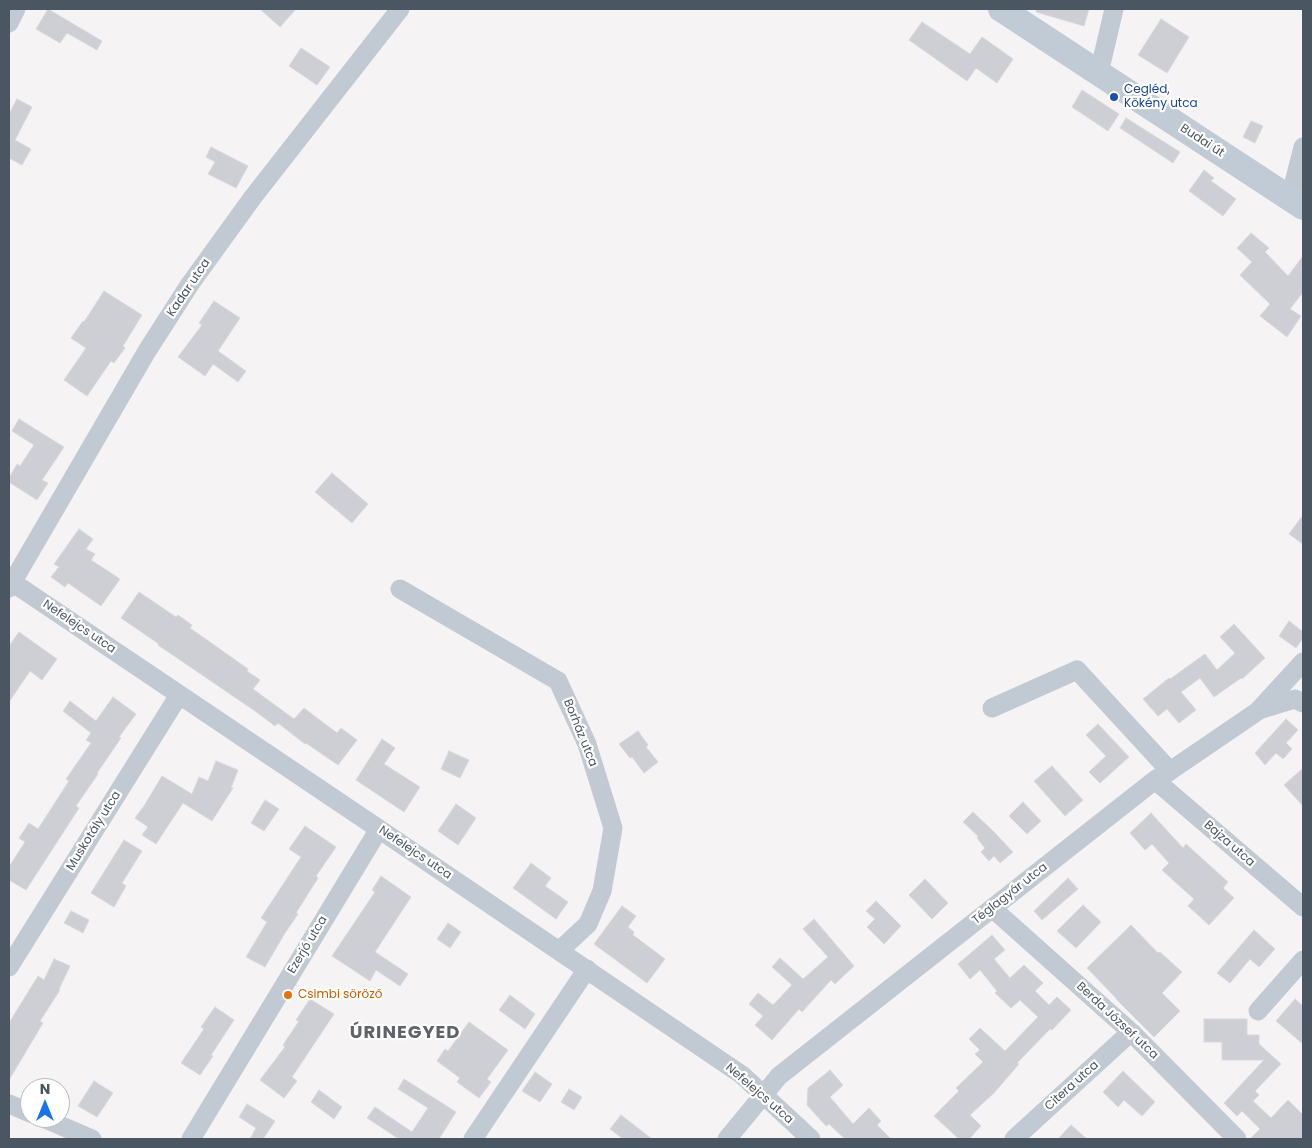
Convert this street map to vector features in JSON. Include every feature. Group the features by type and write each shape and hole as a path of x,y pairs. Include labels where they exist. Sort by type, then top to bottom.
{"street":[{"path":"9,23 16,9"},
{"name":"Kadar utca","path":"10,583 147,351 190,284 254,196 400,9"},
{"name":"Budai út","path":"1001,9 1296,202"},
{"path":"1099,73 1114,9"},
{"path":"1296,202 1303,147"},
{"name":"Nefelejcs utca","path":"10,583 379,829 742,1075 811,1139"},
{"name":"Borház utca","path":"400,589 558,681 587,744 613,828 602,891 588,924 559,951"},
{"name":"Téglagyár utca","path":"727,1139 778,1076 1163,776 1258,711 1303,662"},
{"name":"Bajza utca","path":"992,708 1077,670 1163,776 1303,907"},
{"name":"Muskotály utca","path":"9,967 179,695"},
{"path":"1258,711 1295,699 1303,702"},
{"name":"Ezerjó utca","path":"191,1139 379,829"},
{"name":"Berda József utca","path":"992,908 1131,1032 1237,1139"},
{"path":"1258,1011 1303,960"},
{"path":"473,1139 587,969"},
{"name":"Citera utca","path":"1014,1139 1131,1032"},
{"path":"66,1128 92,1139"}],"building":[{"path":"48,9 102,41 97,50 67,33 60,43 36,29"},
{"path":"260,9 296,9 280,27"},
{"path":"1037,9 1089,9 1084,26 1036,12"},
{"path":"1161,19 1189,37 1167,73 1138,55"},
{"path":"922,22 970,54 982,37 1013,59 997,83 976,68 967,81 909,40"},
{"path":"301,48 330,67 317,85 289,66"},
{"path":"1082,90 1119,114 1108,131 1072,107"},
{"path":"17,99 32,107 15,140 31,149 22,165 9,158 9,114"},
{"path":"1126,118 1180,152 1173,163 1120,128"},
{"path":"1251,121 1263,126 1255,143 1243,137"},
{"path":"211,147 248,166 236,188 208,174 215,162 206,157"},
{"path":"1204,170 1214,178 1211,181 1236,199 1223,216 1189,191"},
{"path":"1251,233 1269,248 1265,252 1288,276 1303,256 1303,292 1290,309 1301,316 1287,337 1260,316 1270,304 1240,275 1252,262 1237,248"},
{"path":"104,291 142,315 123,346 125,348 114,363 111,361 87,396 64,380 86,348 71,338"},
{"path":"214,301 240,318 218,351 246,371 238,382 213,364 205,376 178,357 202,325 199,323"},
{"path":"19,419 64,447 42,480 48,483 37,500 9,482 9,478 17,464 20,466 34,445 12,431"},
{"path":"332,473 368,504 352,523 315,492"},
{"path":"1303,515 1303,544 1289,534"},
{"path":"79,529 93,539 86,549 95,554 91,560 120,579 101,606 68,583 65,587 51,577 59,567 54,564"},
{"path":"139,592 176,617 178,615 192,625 190,628 248,669 247,671 260,680 253,689 294,719 304,708 337,733 341,728 357,740 338,765 305,744 278,723 275,726 121,618"},
{"path":"1289,621 1303,632 1303,638 1296,648 1279,636"},
{"path":"1234,624 1265,658 1242,679 1214,697 1200,678 1181,692 1196,710 1179,723 1167,709 1158,716 1143,699 1169,678 1205,654 1217,670 1235,653 1220,637"},
{"path":"19,632 57,659 42,680 30,671 9,702 9,646"},
{"path":"113,697 136,714 119,737 121,738 76,806 79,808 26,890 9,880 9,867 25,842 19,838 29,823 38,829 69,781 66,779 91,743 86,740 91,733 63,711 70,701 96,721"},
{"path":"1286,719 1298,730 1286,743 1292,749 1283,759 1276,753 1265,765 1255,753"},
{"path":"1098,724 1129,757 1100,783 1089,772 1106,756 1086,735"},
{"path":"638,731 648,745 646,747 658,762 644,773 619,744"},
{"path":"382,739 395,748 384,764 420,787 404,812 356,780"},
{"path":"449,751 469,760 460,778 441,769"},
{"path":"216,761 238,770 231,788 233,788 212,821 183,803 156,844 142,835 148,827 135,818 162,776 192,794 199,777 208,781"},
{"path":"1052,766 1083,800 1065,816 1034,781"},
{"path":"1303,768 1303,806 1284,785"},
{"path":"265,800 279,809 264,831 251,823"},
{"path":"1023,802 1041,821 1027,834 1009,816"},
{"path":"456,804 476,818 458,845 438,831"},
{"path":"973,812 1013,852 1000,863 994,856 989,861 981,852 985,848 977,838 978,836 963,822"},
{"path":"1151,813 1183,848 1186,844 1228,882 1223,888 1234,898 1209,925 1188,906 1194,899 1162,870 1169,863 1152,844 1145,850 1130,833"},
{"path":"305,826 336,847 316,876 318,878 296,913 298,914 265,967 246,957 267,922 261,918 301,857 289,849"},
{"path":"124,840 142,851 122,883 126,886 114,907 91,893"},
{"path":"531,863 551,878 545,886 568,902 556,919 513,888"},
{"path":"381,876 411,897 375,952 408,974 400,986 376,970 370,981 332,956 375,892 372,890"},
{"path":"1068,878 1078,889 1042,920 1034,911"},
{"path":"925,879 948,903 932,919 909,895"},
{"path":"876,901 901,926 884,944 867,927 875,919 866,911"},
{"path":"1083,905 1101,922 1076,948 1057,931"},
{"path":"622,906 636,916 628,927 634,932 633,935 665,959 647,983 594,944"},
{"path":"71,911 89,920 83,933 64,923"},
{"path":"814,919 854,966 835,984 831,980 802,1012 799,1009 772,1040 755,1025 763,1016 749,1004 758,993 773,1005 792,985 772,967 780,958 803,979 828,957 803,929"},
{"path":"448,923 461,932 450,948 437,939"},
{"path":"1131,925 1158,953 1160,952 1182,972 1162,993 1180,1011 1154,1037 1087,968"},
{"path":"1254,930 1275,949 1259,967 1250,959 1230,983 1217,973"},
{"path":"992,935 1005,950 994,959 1010,978 1024,965 1043,983 1035,991 1049,1005 1057,997 1071,1010 1017,1063 1019,1064 994,1093 970,1115 981,1126 969,1139 959,1139 934,1116 959,1091 956,1088 983,1062 975,1054 980,1050 969,1039 980,1028 1005,1051 1038,1017 1020,1000 1011,1008 995,993 997,991 980,970 970,979 958,964"},
{"path":"54,959 70,966 60,990 40,1021 43,1023 9,1080 9,1023 38,976 44,980"},
{"path":"510,995 535,1014 525,1029 499,1010"},
{"path":"310,999 334,1014 292,1077 297,1081 284,1098 260,1080 285,1047 283,1045 299,1021 296,1020"},
{"path":"1295,999 1303,1006 1303,1044 1276,1021"},
{"path":"215,1007 234,1020 200,1075 181,1063 204,1029 201,1027"},
{"path":"1204,1019 1247,1019 1247,1035 1259,1035 1259,1044 1281,1064 1255,1091 1259,1095 1253,1101 1271,1118 1288,1100 1303,1115 1303,1139 1250,1139 1260,1129 1242,1111 1237,1116 1224,1103 1264,1060 1222,1060 1222,1042 1204,1042"},
{"path":"469,1022 508,1050 487,1079 491,1082 479,1098 457,1082 460,1078 437,1061 445,1049 448,1051"},
{"path":"830,1070 843,1085 830,1097 853,1124 869,1108 881,1121 877,1125 891,1139 845,1139 829,1124 826,1126 807,1105 808,1088"},
{"path":"1123,1071 1155,1102 1142,1116 1124,1100 1118,1107 1103,1092"},
{"path":"535,1072 552,1084 540,1102 522,1091"},
{"path":"404,1079 456,1112 439,1139 399,1139 367,1118 375,1107 412,1132 428,1108 398,1089"},
{"path":"94,1081 113,1093 97,1117 78,1106"},
{"path":"569,1089 582,1097 574,1110 561,1102"},
{"path":"319,1090 342,1107 334,1119 311,1102"},
{"path":"247,1104 275,1121 263,1139 250,1139 256,1128 239,1117"},
{"path":"621,1115 652,1139 623,1139 610,1129"},
{"path":"1071,1125 1087,1139 1058,1139"}],"place":[{"name":"Cegléd, Kökény utca","path":"1114,97"},
{"name":"Csimbi söröző","path":"288,995"}],"district":[{"name":"ÚRINEGYED","path":"405,1033"}]}
